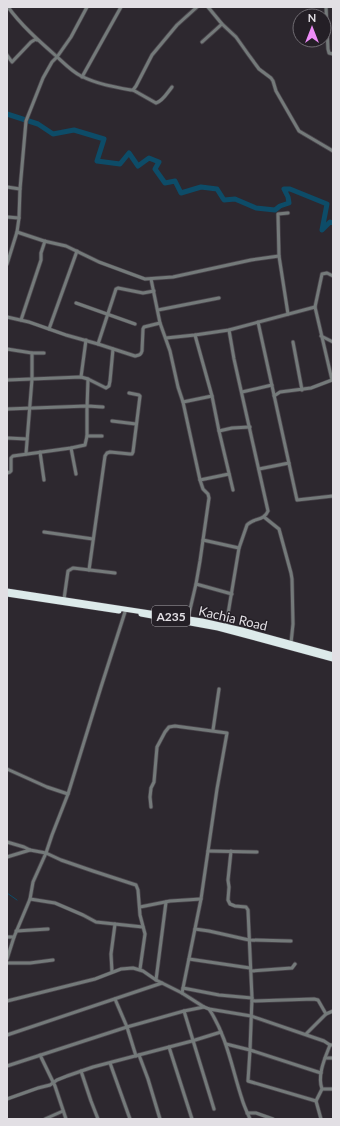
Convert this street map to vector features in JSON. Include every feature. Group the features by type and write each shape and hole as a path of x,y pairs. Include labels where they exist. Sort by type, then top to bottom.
{"highway":[{"name":"Kachia Road","path":"7,591 188,618 226,626 333,655"},
{"name":"Kachia Road","path":"7,594 218,628 333,659"}],"street":[{"path":"8,7 15,18 43,45"},
{"path":"7,264 17,232 19,218 26,121 43,78 52,62 71,37 87,7"},
{"path":"82,77 120,7"},
{"path":"133,90 152,55 177,25 197,7"},
{"path":"208,7 222,24 236,37 260,69 273,80 276,91 299,131 333,151"},
{"path":"326,7 328,49 329,53 333,54"},
{"path":"202,42 222,24"},
{"path":"7,55 12,62 31,42 36,39 74,72 82,77 105,85 133,90 156,103 164,98 172,87"},
{"path":"7,187 20,189"},
{"path":"288,213 278,214 279,256 288,314"},
{"path":"7,217 19,218"},
{"path":"17,232 66,246 99,262 139,278 151,279 180,276 250,260 279,256"},
{"path":"21,320 41,260 41,253 45,241"},
{"path":"49,329 77,251"},
{"path":"274,396 280,392 311,388 332,380 315,307 322,274 327,273 333,276"},
{"path":"151,279 160,323 170,351 183,402 200,480 203,489 209,496 196,584 188,618"},
{"path":"98,344 116,289 118,288 143,293 154,291"},
{"path":"158,310 219,298"},
{"path":"76,303 108,316 135,324"},
{"path":"166,338 229,330 315,307"},
{"path":"7,317 86,340 130,355 139,356 142,351 142,329 144,327 160,323"},
{"path":"258,322 296,500 333,496"},
{"path":"226,626 239,548 248,524 264,517 268,511 229,330"},
{"path":"195,335 212,396 233,490"},
{"path":"321,336 333,342"},
{"path":"81,377 86,340"},
{"path":"293,342 302,390"},
{"path":"7,349 32,353 44,353"},
{"path":"7,380 81,377 88,379 104,388 108,387 110,381 113,349"},
{"path":"26,454 32,379 32,353"},
{"path":"7,473 11,471 11,458 13,456 85,445 87,436 88,379"},
{"path":"242,392 272,387 280,392"},
{"path":"89,570 105,456 110,452 132,454 140,396 129,393"},
{"path":"183,402 212,396"},
{"path":"7,408 103,407"},
{"path":"112,421 136,424"},
{"path":"219,431 232,428 250,427"},
{"path":"87,436 102,436"},
{"path":"7,438 27,439"},
{"path":"71,448 76,474"},
{"path":"40,452 44,480"},
{"path":"259,469 289,463"},
{"path":"200,480 229,474"},
{"path":"264,517 279,529 291,573 293,624 291,644"},
{"path":"44,532 93,539"},
{"path":"203,540 239,548"},
{"path":"64,599 68,570 73,568 114,573"},
{"path":"196,584 232,594"},
{"path":"7,959 16,931 30,899 33,882 46,853 68,794 125,612"},
{"path":"213,730 219,689"},
{"path":"151,807 150,797 151,788 154,782 157,747 169,727 175,726 227,732 201,899 182,993"},
{"path":"7,769 47,787 68,794"},
{"path":"7,842 30,850 46,853 61,860 137,886 140,915 144,934 140,969"},
{"path":"7,857 30,850"},
{"path":"208,851 257,852"},
{"path":"231,851 228,880 228,900 230,904 246,907 248,910 252,999 248,1080 316,1101"},
{"path":"30,899 55,903 96,922 143,926"},
{"path":"140,907 166,902 201,899"},
{"path":"156,980 166,902"},
{"path":"112,972 111,954 114,924"},
{"path":"16,931 48,929"},
{"path":"195,930 209,931 249,940 292,941"},
{"path":"7,936 14,937"},
{"path":"189,959 251,970 292,968 296,964"},
{"path":"7,963 30,963 53,960"},
{"path":"7,1001 95,979 121,969 140,969 156,980 209,1009 251,1016 306,1034 331,1045 325,1058 321,1073 320,1083 322,1089 316,1101 321,1119"},
{"path":"7,1034 162,983"},
{"path":"183,988 219,995 252,999 314,999 318,1000 326,1014"},
{"path":"115,999 148,1079 160,1119"},
{"path":"7,1066 127,1027 204,1007"},
{"path":"209,1009 216,1019 226,1044 242,1100 250,1119"},
{"path":"184,1011 214,1109"},
{"path":"306,1034 326,1014 333,1011"},
{"path":"7,1099 50,1085 66,1076 81,1071 221,1032"},
{"path":"226,1044 250,1050 321,1073"},
{"path":"169,1047 192,1119"},
{"path":"40,1055 53,1083 66,1119"},
{"path":"325,1058 333,1058"},
{"path":"110,1063 130,1119"},
{"path":"81,1071 98,1119"},
{"path":"322,1089 333,1089"},
{"path":"45,1119 64,1111"},
{"path":"247,1113 256,1113 273,1119"}],"waterway":[{"path":"7,114 38,124 53,134 74,130 104,139 97,161 120,164 129,153 138,166 149,158 159,162 155,169 165,183 175,181 181,193 201,187 217,189 224,200 235,199 256,208 275,210 280,206 289,203 284,189 290,189 327,204 322,230 330,222 333,223"},
{"path":"7,893 17,900"}]}
